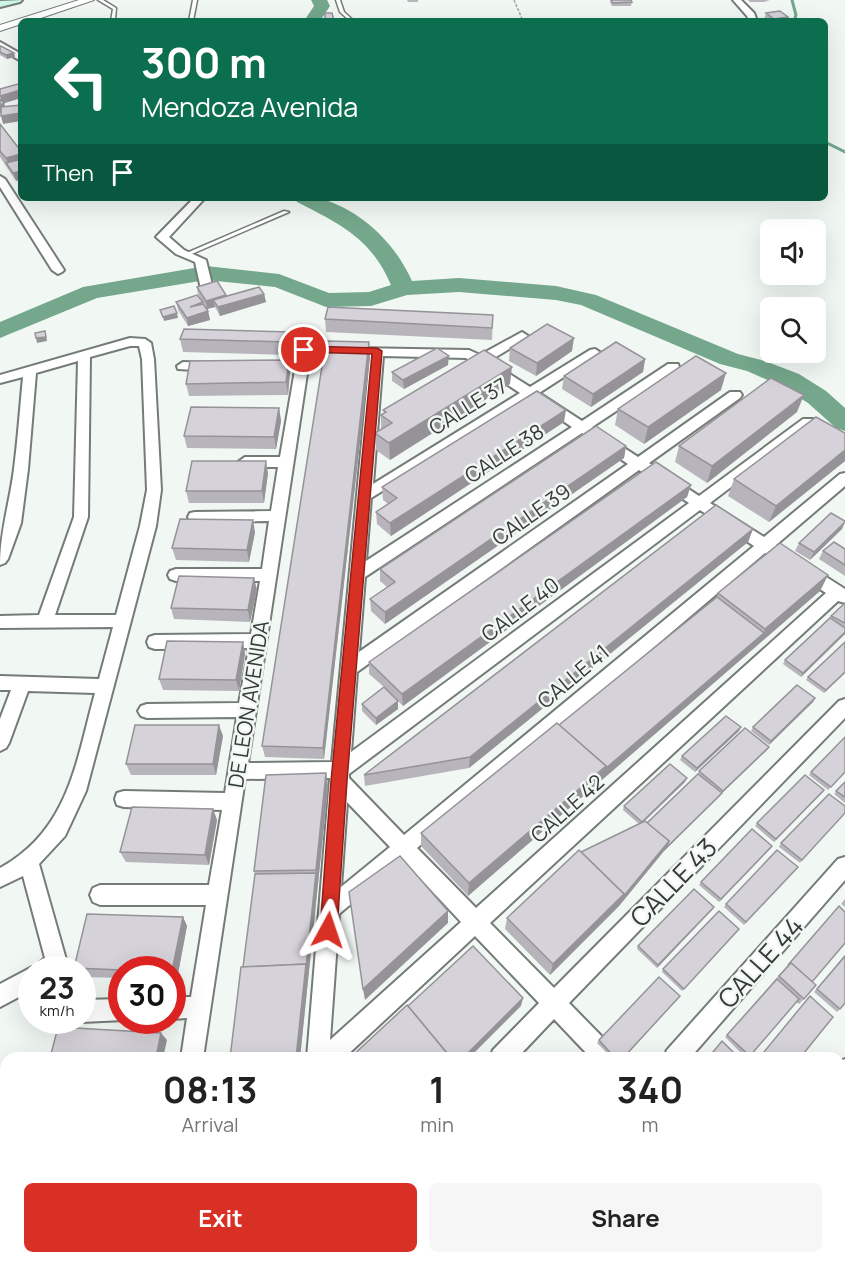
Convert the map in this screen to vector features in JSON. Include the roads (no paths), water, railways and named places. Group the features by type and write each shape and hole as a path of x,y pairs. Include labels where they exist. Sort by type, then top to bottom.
{"main road":[{"path":"0,4 16,0"}],"street":[{"path":"32,18 89,0"},
{"path":"737,0 752,18"},
{"path":"0,28 18,22"},
{"path":"0,45 18,56"},
{"path":"0,179 58,270"},
{"path":"197,201 162,237 186,255 200,261 205,280"},
{"path":"460,372 522,336"},
{"path":"0,379 130,342 145,343 148,359 154,490 148,526 77,792 58,830 28,862 0,878"},
{"name":"DE LEON AVENIDA","path":"193,1052 286,462 288,410 295,368 304,350 377,351"},
{"path":"318,1052 339,775 351,667 365,495 376,422 377,351 469,354 841,594"},
{"name":"CALLE 37","path":"365,495 594,353"},
{"path":"45,622 81,518 84,489 84,355"},
{"path":"183,366 218,367"},
{"name":"CALLE 38","path":"358,574 673,367"},
{"path":"0,559 13,523 21,469 30,371"},
{"name":"CALLE 39","path":"351,667 735,395"},
{"name":"CALLE 40","path":"339,775 808,422"},
{"path":"227,462 286,462"},
{"name":"CALLE 41","path":"330,909 845,478"},
{"path":"195,517 277,516"},
{"path":"176,575 268,575"},
{"name":"CALLE 42","path":"334,1052 841,594"},
{"path":"0,621 122,621"},
{"path":"155,642 258,640"},
{"path":"0,683 105,686"},
{"path":"0,743 22,684"},
{"name":"CALLE 43","path":"507,1052 845,706"},
{"path":"147,711 247,710"},
{"path":"237,771 339,775 404,847 601,1052"},
{"path":"124,799 232,801"},
{"path":"28,862 55,956"},
{"name":"CALLE 44","path":"680,1052 845,866"},
{"path":"100,895 217,895"},
{"path":"0,996 18,986"},
{"path":"186,1008 200,1007"}],"lane":[{"path":"100,0 115,9 114,18"},
{"path":"192,18 195,0"},
{"path":"338,0 342,12 349,18"},
{"path":"186,255 286,212"}],"waterway":[{"path":"314,18 322,6 319,0"},
{"path":"792,0 795,18"},
{"path":"828,144 845,152"},
{"path":"310,201 351,223 376,242 387,255 404,288"},
{"path":"0,331 91,292 206,273 279,281 326,300 371,299 404,288"},
{"path":"404,288 459,285 556,293 588,300 729,359 756,366 790,380 817,397 845,422"}]}
